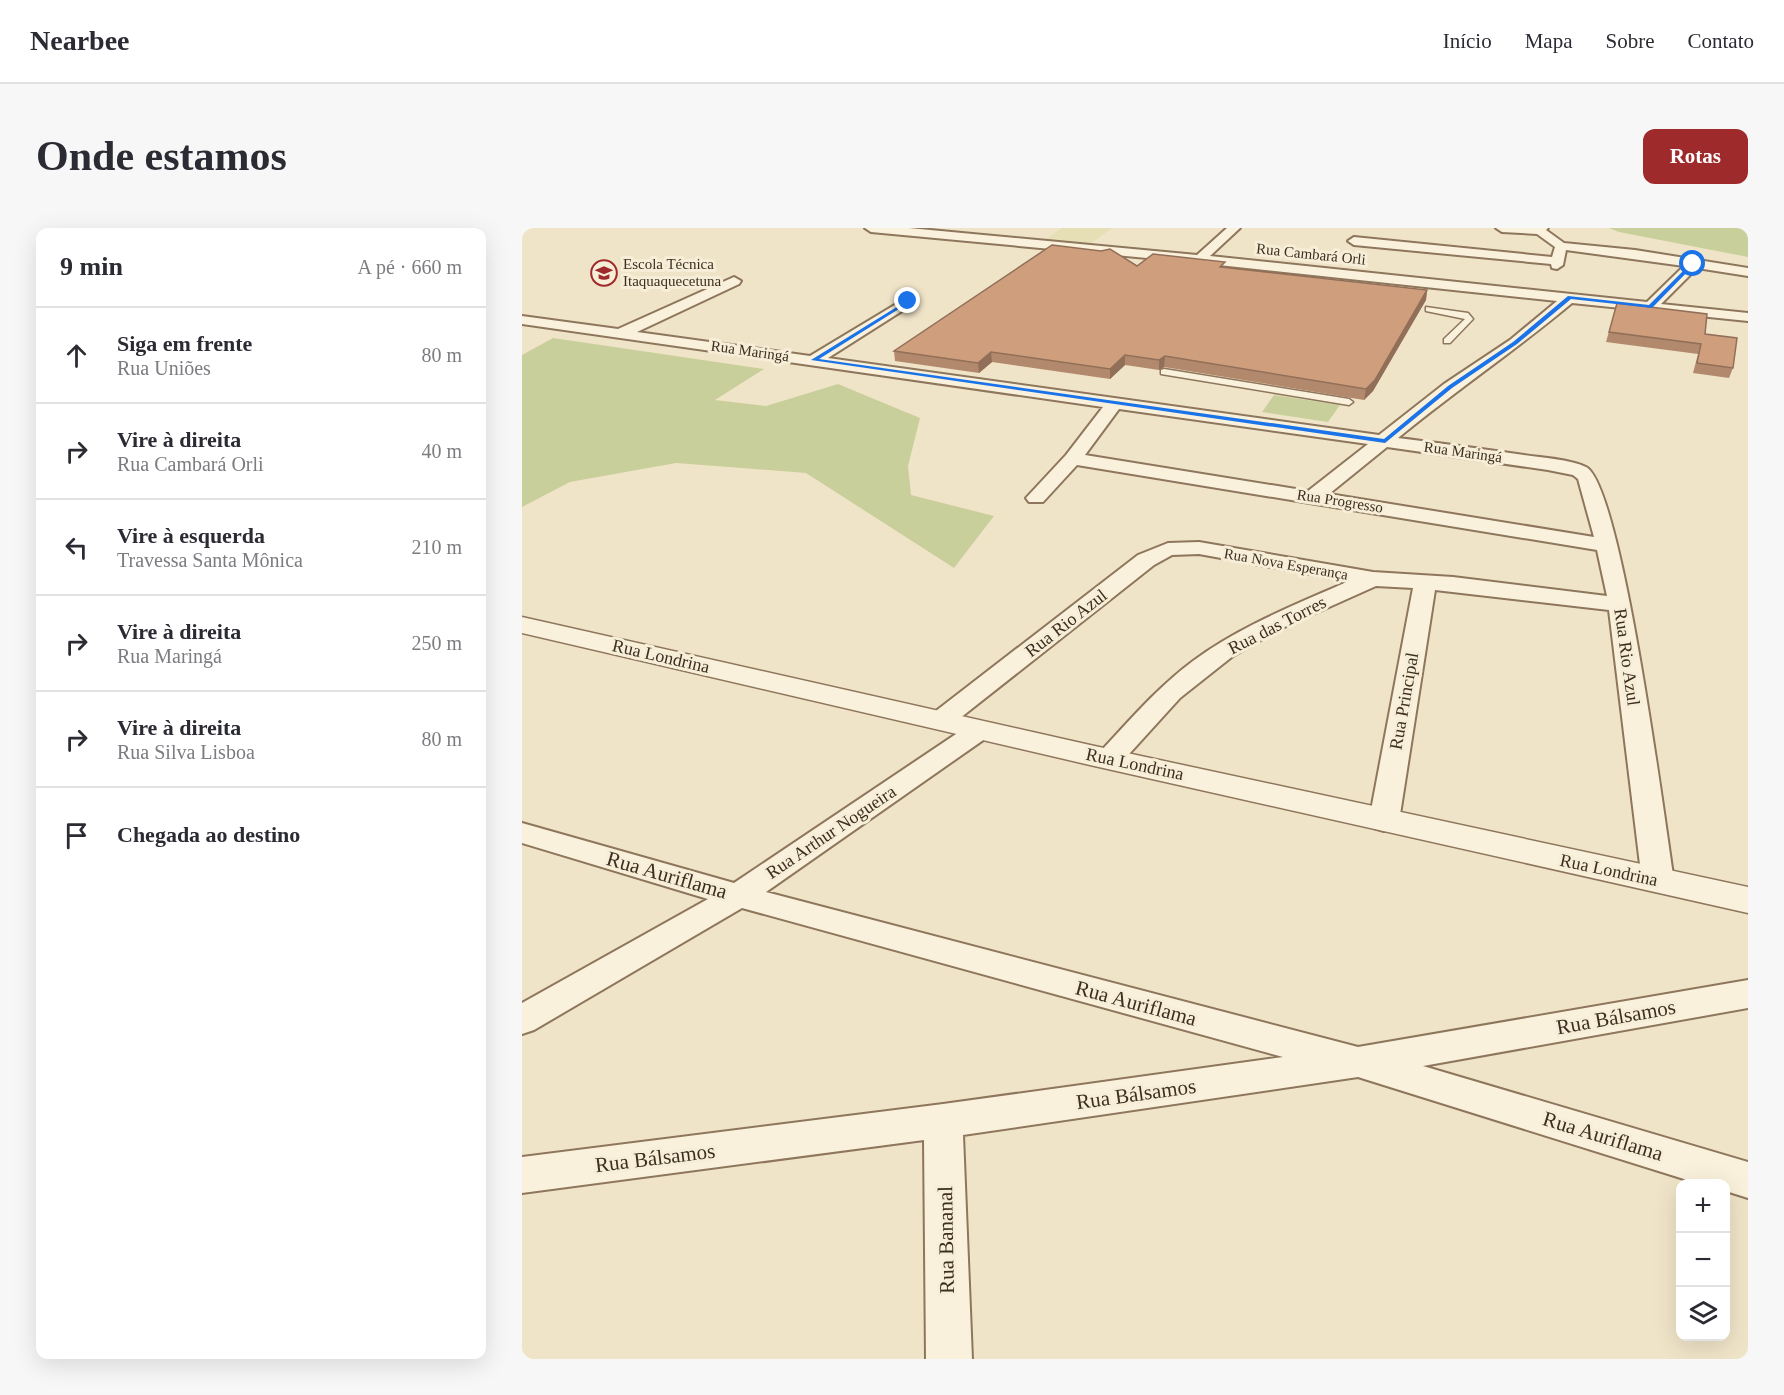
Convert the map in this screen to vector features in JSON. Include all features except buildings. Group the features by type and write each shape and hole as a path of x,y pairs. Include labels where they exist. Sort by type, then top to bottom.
{"street":[{"name":"Rua Cambará Orli","path":"871,228 1200,259 1548,286 1570,297 1748,317"},
{"path":"1200,259 1234,228"},
{"path":"1502,228 1541,230 1561,246 1635,254 1748,272"},
{"path":"1354,241 1558,261"},
{"path":"1548,286 1561,246"},
{"path":"1650,307 1693,264"},
{"path":"622,333 734,281"},
{"path":"1313,497 1450,387 1515,343 1570,297"},
{"path":"814,360 908,301"},
{"name":"Rua Maringá","path":"522,320 1548,464"},
{"path":"1036,498 1073,459 1115,402"},
{"name":"Rua Progresso","path":"1073,459 1607,545"},
{"name":"Rua Rio Azul","path":"1548,464 1579,471 1587,477 1607,545 1620,604 1658,881"},
{"name":"Rua Rio Azul","path":"942,720 1146,560 1168,549 1199,548"},
{"name":"Rua Nova Esperança","path":"1199,548 1373,579 1425,582 1620,604"},
{"name":"Rua das Torres","path":"1110,758 1179,684 1231,646 1269,625 1373,579"},
{"name":"Rua Principal","path":"1384,821 1425,582"},
{"name":"Rua Londrina","path":"522,625 1384,821 1748,900"},
{"name":"Rua Arthur Nogueira","path":"522,1020 738,896 980,730"},
{"name":"Rua Auriflama","path":"522,832 738,896 1358,1062 1748,1180"},
{"name":"Rua Bálsamos","path":"522,1175 943,1121 1358,1062 1748,994"},
{"name":"Rua Bananal","path":"943,1121 949,1359"}],"lane":[{"path":"1429,309 1465,315 1469,319 1447,341"},
{"path":"1164,372 1348,402"}],"shaded area":[{"path":"1062,228 1112,228 1089,245 1045,240"}],"green space":[{"path":"1609,228 1748,228 1748,257 1619,232"},
{"path":"553,338 764,369 715,400 766,406 838,384 920,418 908,466 911,495 994,516 954,568 806,473 676,463 570,482 522,507 522,355"},
{"path":"1274,395 1340,405 1328,422 1262,412"}],"place":[{"name":"Escola Técnica Itaquaquecetuna","path":"604,273"}],"route":[{"path":"908,301 814,360 1385,441 1450,387 1515,343 1570,297 1650,307 1693,264"}]}
